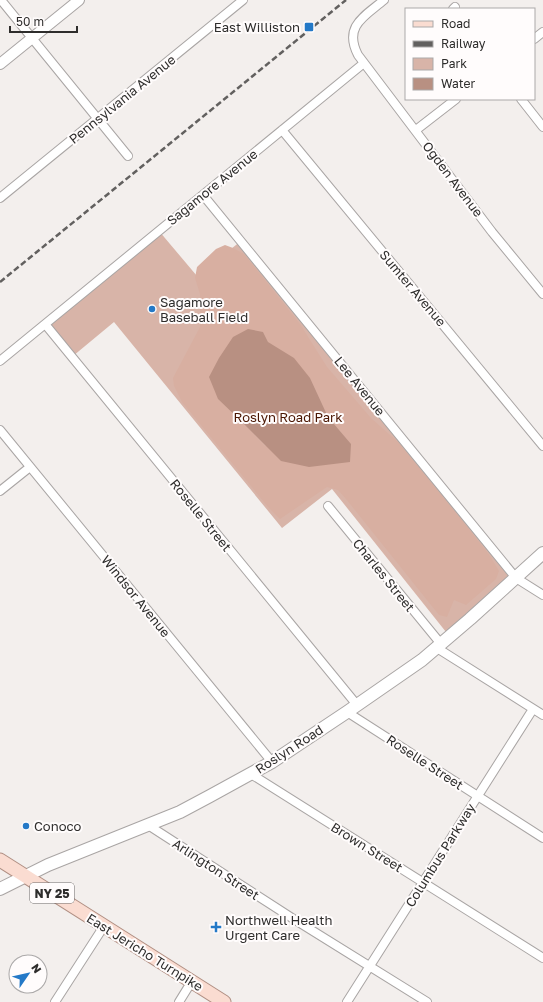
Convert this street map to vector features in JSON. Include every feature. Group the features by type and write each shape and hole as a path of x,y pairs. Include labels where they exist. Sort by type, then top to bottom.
{"main road":[{"name":"Roslyn Road","path":"0,889 68,857 189,807 272,762 411,668 470,620 543,553"},
{"name":"NY 25","path":"0,860 25,876"},
{"name":"East Jericho Turnpike","path":"25,876 224,1002"}],"street":[{"path":"1,0 128,156"},
{"path":"0,64 78,0"},
{"name":"Pennsylvania Avenue","path":"0,198 243,0"},
{"path":"364,63 356,50 354,39 355,26 384,0"},
{"path":"535,38 543,32"},
{"name":"Sagamore Avenue","path":"0,361 364,63"},
{"name":"Ogden Avenue","path":"364,63 492,232 543,294"},
{"path":"416,130 455,100"},
{"path":"522,100 543,127"},
{"name":"Sumter Avenue","path":"282,130 543,446"},
{"name":"Lee Avenue","path":"203,195 516,578 543,595"},
{"name":"Roselle Street","path":"46,324 357,705"},
{"name":"Windsor Avenue","path":"0,430 272,762"},
{"path":"0,491 30,467"},
{"name":"Charles Street","path":"328,506 439,646 543,715"},
{"name":"Columbus Parkway","path":"347,1002 533,709"},
{"name":"Roselle Street","path":"347,712 543,838"},
{"name":"Brown Street","path":"251,774 543,958"},
{"name":"Arlington Street","path":"148,825 427,1002"},
{"path":"55,1002 104,926"},
{"path":"178,1002 192,981"}],"green space":[{"name":"Roslyn Road Park","path":"159,231 197,276 241,241 516,577 450,637 332,489 282,528 114,322 73,356 47,325"}],"shaded area":[{"path":"225,245 244,254 300,324 327,367 371,418 398,442 490,556 499,571 496,579 466,605 454,600 447,617 439,615 338,490 327,487 280,519 268,507 182,402 174,386 173,378 200,327 200,294 195,278 197,267 216,249","holes":["263,332 268,342 310,378 328,417 351,444 265,446 218,399"]}],"water":[{"path":"248,329 263,332 268,342 294,358 310,378 328,417 351,444 350,462 309,467 281,461 218,399 209,377 219,358 233,337"}],"railway":[{"path":"0,282 346,0"}],"place":[{"name":"East Williston","path":"309,27"},
{"name":"Sagamore Baseball Field","path":"152,309"},
{"name":"Conoco","path":"26,826"},
{"name":"Northwell Health Urgent Care","path":"216,927"}]}
